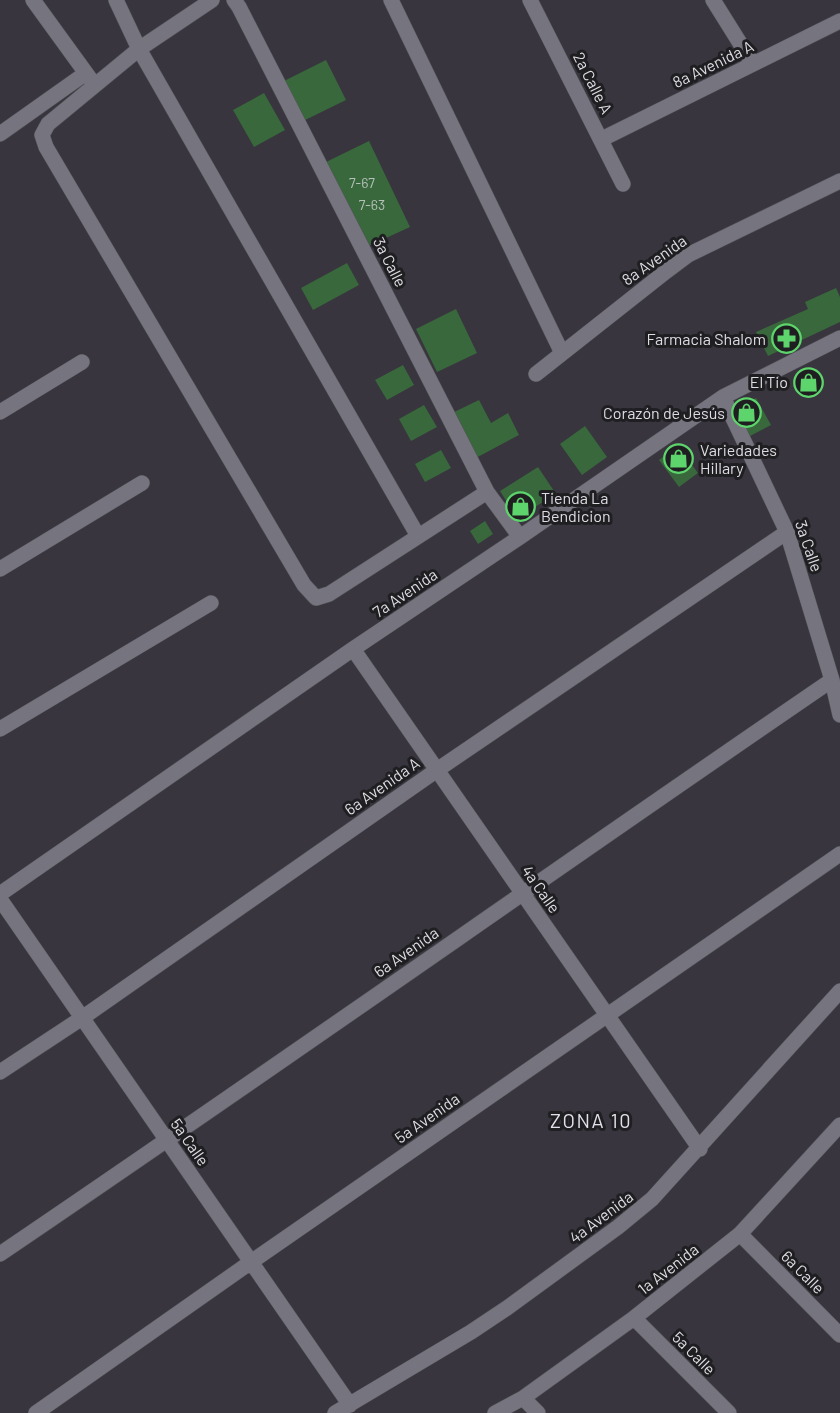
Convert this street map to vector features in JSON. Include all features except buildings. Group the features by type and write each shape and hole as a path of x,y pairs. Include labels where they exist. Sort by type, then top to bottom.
{"street":[{"path":"33,0 90,79"},
{"path":"116,0 139,49 418,536"},
{"path":"0,134 139,49 212,0"},
{"name":"3a Calle","path":"234,0 487,492 520,537"},
{"path":"391,0 562,353"},
{"name":"2a Calle A","path":"530,0 623,184"},
{"path":"713,0 753,64"},
{"name":"8a Avenida A","path":"602,139 840,21"},
{"path":"90,79 48,123 42,135 46,147 304,585 316,598 329,594 487,492"},
{"name":"8a Avenida","path":"536,374 688,255 840,181"},
{"name":"7a Avenida","path":"0,894 353,649 723,397 840,338"},
{"path":"0,412 82,362"},
{"name":"3a Calle","path":"723,397 787,532 832,680 840,715"},
{"path":"0,569 142,483"},
{"name":"6a Avenida A","path":"0,1072 82,1018 437,770 787,532"},
{"path":"0,729 211,603"},
{"name":"4a Calle","path":"353,649 700,1149"},
{"name":"6a Avenida","path":"0,1254 167,1141 522,892 832,680"},
{"name":"5a Avenida","path":"36,1413 840,854"},
{"name":"5a Calle","path":"0,899 350,1405"},
{"name":"4a Avenida","path":"335,1413 471,1332 618,1227 652,1199 700,1149 840,991"},
{"name":"1a Avenida","path":"495,1413 523,1398 634,1318 741,1234 840,1125"},
{"name":"6a Calle","path":"741,1234 838,1327"},
{"name":"5a Calle","path":"634,1318 729,1413"},
{"path":"523,1398 538,1413"}],"place":[{"name":"Farmacia Shalom","path":"787,339"},
{"name":"El Tio","path":"809,382"},
{"name":"Corazón de Jesús","path":"746,413"},
{"name":"Variedades Hillary","path":"679,459"},
{"name":"Tienda La Bendicion","path":"520,507"}],"district":[{"name":"ZONA 10","path":"591,1121"}]}
